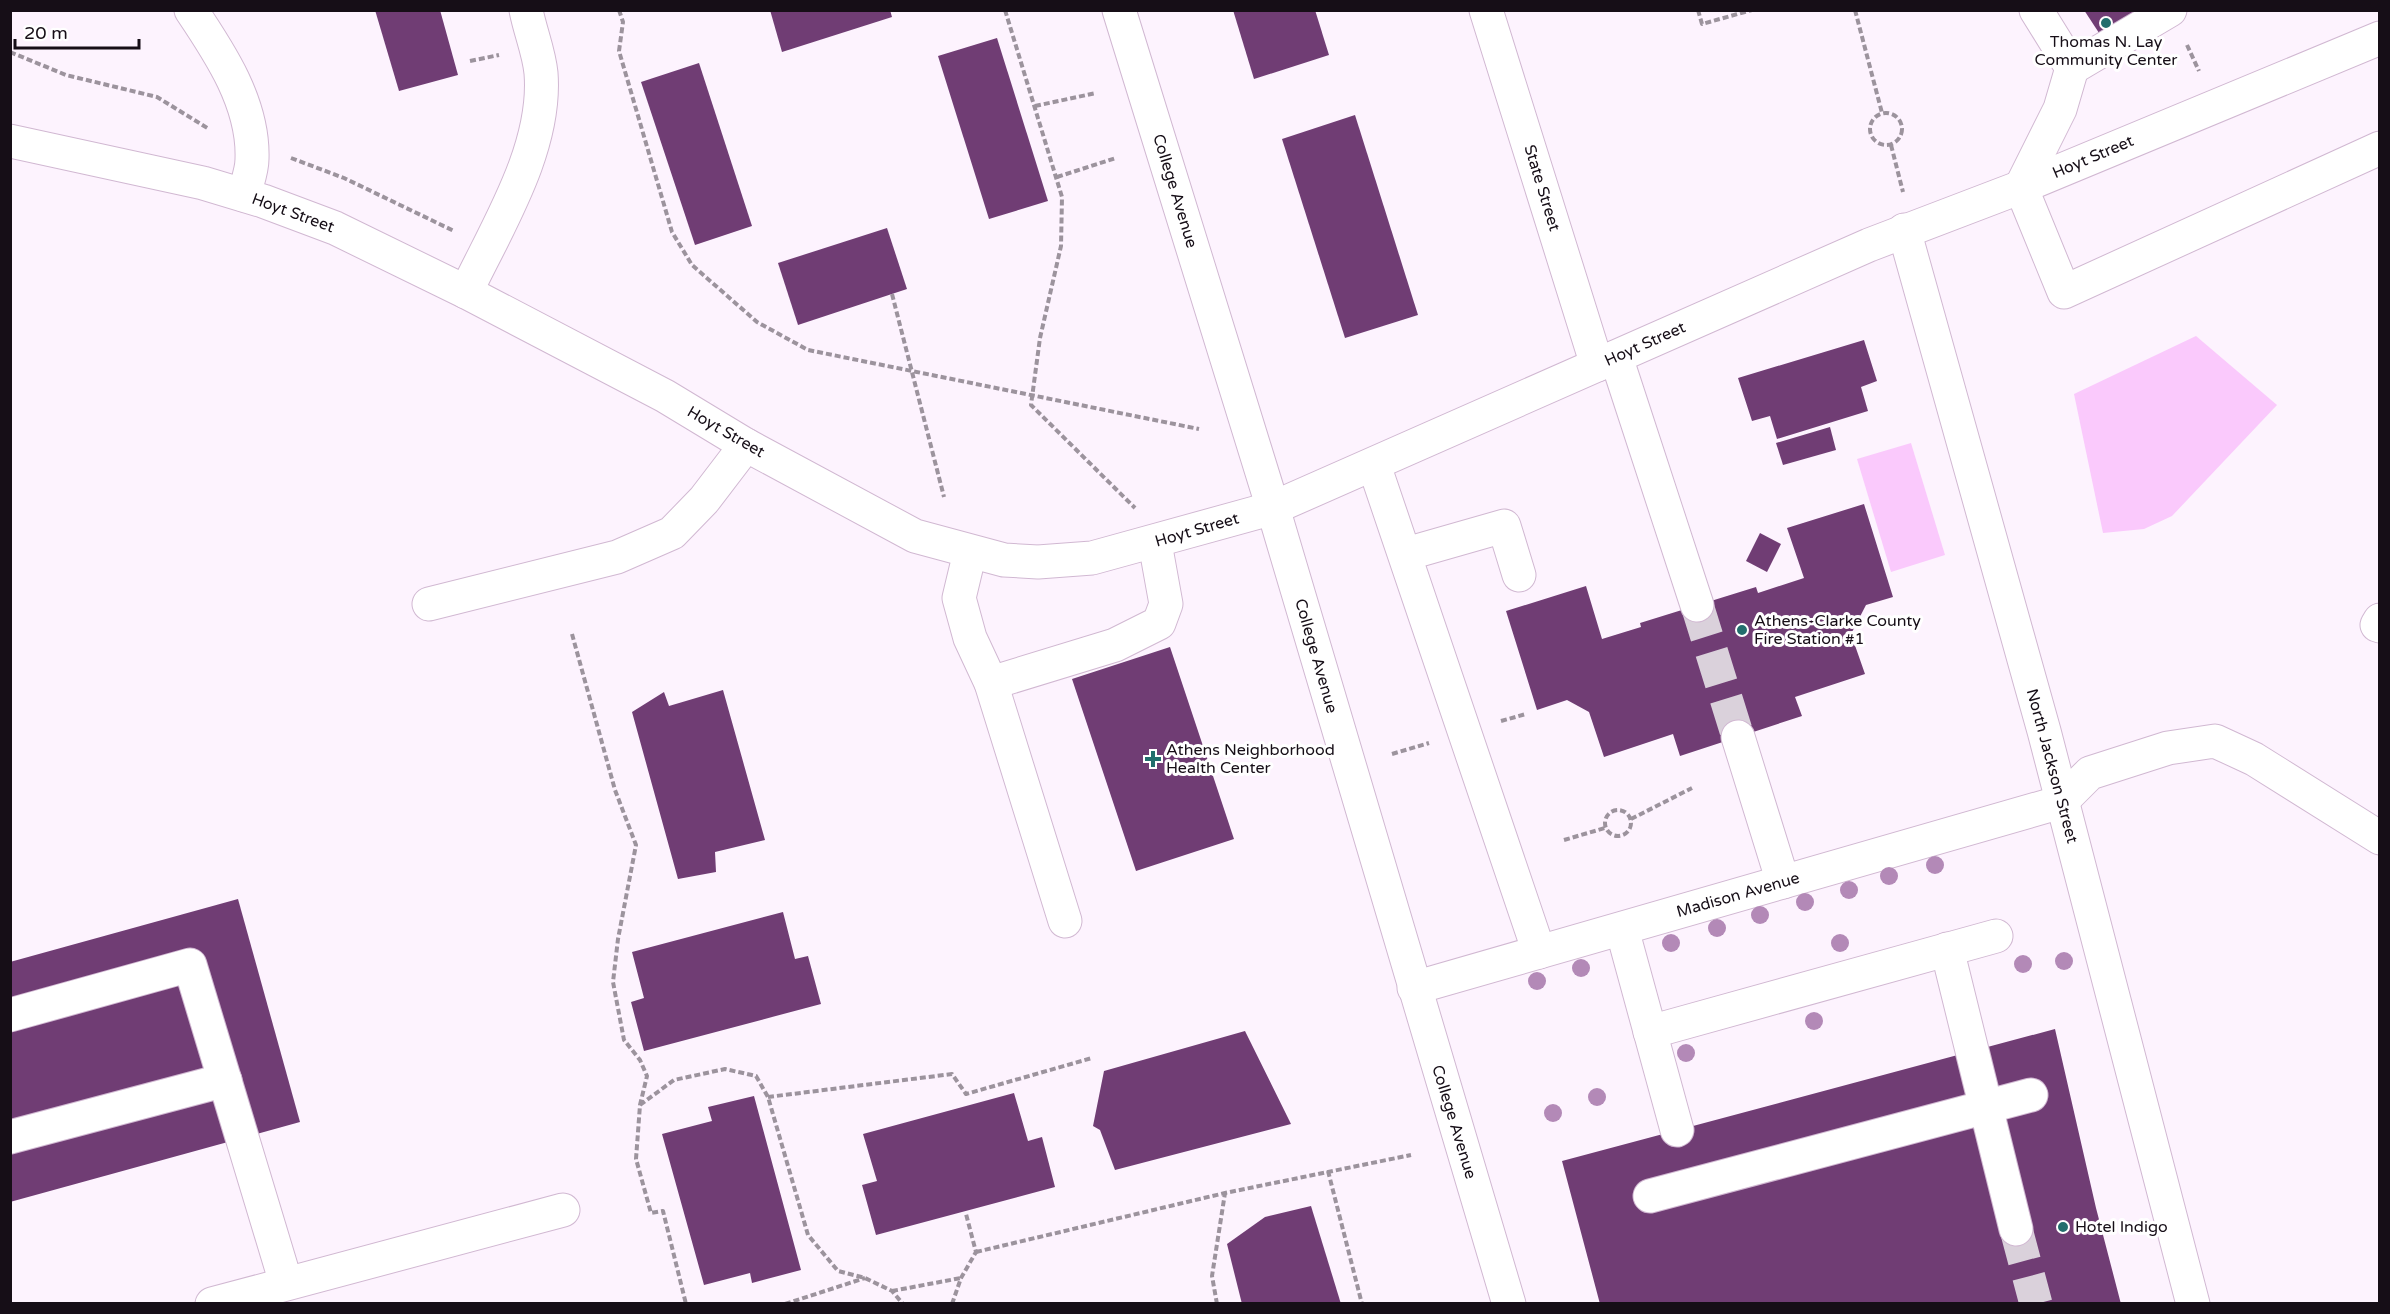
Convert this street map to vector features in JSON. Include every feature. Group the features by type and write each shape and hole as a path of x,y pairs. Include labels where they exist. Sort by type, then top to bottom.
{"street":[{"path":"191,10 222,57 248,120 252,161 244,195"},
{"path":"466,292 518,184 537,129 541,73 526,10"},
{"name":"College Avenue","path":"1119,10 1273,508 1509,1304"},
{"name":"State Street","path":"1486,10 1607,361 1697,605"},
{"path":"2036,10 2072,68"},
{"path":"2170,10 2072,68 2060,109 2021,187 2064,292 2379,148"},
{"name":"Hoyt Street","path":"10,141 203,183 244,195 335,228 466,292 665,396 746,445 915,536 1004,560 1038,562 1092,558 1155,543 1273,508 1904,230 2021,187 2379,38"},
{"name":"North Jackson Street","path":"1904,230 2061,802 2193,1304"},
{"path":"429,604 617,558 672,533 704,500 746,445"},
{"path":"1374,465 1539,952"},
{"path":"1406,554 1504,526 1519,575"},
{"path":"991,683 1115,645 1159,622 1166,604 1155,543"},
{"path":"969,552 959,598 970,638 991,683 1065,921"},
{"path":"2379,620 2377,625 2379,626"},
{"path":"1738,737 1783,882"},
{"path":"2061,802 2090,773 2168,748 2215,741 2254,759 2379,838"},
{"name":"Madison Avenue","path":"1414,988 2061,802"},
{"path":"1622,929 1677,1130"},
{"path":"1650,1032 1995,936"},
{"path":"1947,949 2016,1229"},
{"path":"10,1015 190,965 286,1283"},
{"path":"10,1137 225,1080"},
{"path":"1650,1196 2031,1095"},
{"path":"212,1304 563,1210"}],"path":[{"path":"619,10 623,22 619,51 672,232 692,265 757,322 808,350 1199,429"},
{"path":"1005,10 1062,197 1061,246 1040,338 1031,405 1136,508"},
{"path":"1698,10 1702,24 1752,10"},
{"path":"1855,10 1882,113"},
{"path":"10,52 66,75 157,97 213,132"},
{"path":"470,62 503,54"},
{"path":"1035,106 1096,93"},
{"path":"1882,113 1893,115 1902,128 1899,138 1891,144 1876,142 1870,134 1871,123 1882,113"},
{"path":"1891,144 1903,193"},
{"path":"284,156 344,178 460,234"},
{"path":"1057,177 1116,158"},
{"path":"892,294 944,497"},
{"path":"572,634 615,790 636,845 618,939 613,982 624,1040 640,1060 647,1076 640,1105 636,1159 651,1213 663,1211 686,1304"},
{"path":"1392,754 1436,741"},
{"path":"1631,819 1692,788"},
{"path":"1614,810 1623,811 1631,819 1630,829 1620,837 1610,835 1605,828 1605,819 1614,810"},
{"path":"1564,840 1605,828"},
{"path":"768,1097 952,1074 966,1094 1092,1058"},
{"path":"640,1105 674,1080 725,1069 756,1076 768,1097 808,1235 837,1271 865,1278 892,1291 903,1304"},
{"path":"976,1252 1226,1192 1411,1155"},
{"path":"1328,1171 1362,1304"},
{"path":"1217,1304 1212,1276 1226,1192"},
{"path":"952,1304 962,1278 976,1252 966,1214"},
{"path":"785,1304 865,1278"},
{"path":"892,1291 962,1278"}],"shaded area":[{"path":"2196,336 2277,405 2172,516 2144,529 2103,533 2074,394"},
{"path":"1911,443 1945,555 1891,572 1857,459"}],"building":[{"path":"375,10 440,10 458,75 399,91"},
{"path":"770,10 890,10 892,17 782,52"},
{"path":"1233,10 1315,10 1329,55 1254,79"},
{"name":"Thomas N. Lay Community Center","path":"2084,10 2140,10 2101,36"},
{"path":"997,38 1048,201 989,219 938,56"},
{"path":"699,63 752,226 695,245 641,82"},
{"path":"1355,115 1418,315 1345,338 1282,139"},
{"path":"887,228 907,289 798,325 778,263"},
{"path":"1864,340 1877,381 1861,387 1868,411 1777,439 1770,416 1752,421 1738,378"},
{"path":"1830,427 1836,450 1783,465 1776,443"},
{"name":"Athens-Clarke County Fire Station #1","path":"1864,504 1893,597 1866,605 1851,634 1865,674 1795,697 1802,716 1680,756 1673,734 1604,757 1589,712 1567,700 1537,710 1506,611 1586,586 1602,639 1641,627 1640,623 1756,587 1758,593 1804,578 1787,528"},
{"path":"1760,533 1781,544 1767,572 1746,561"},
{"name":"Athens Neighborhood Health Center","path":"1170,647 1234,839 1136,871 1072,679"},
{"path":"723,690 765,840 715,852 716,872 678,879 632,712 664,692 669,706"},
{"path":"238,899 300,1122 10,1202 10,962"},
{"path":"783,912 795,959 808,956 821,1004 644,1051 631,1002 644,998 632,952"},
{"path":"2055,1029 2096,1208 2121,1304 1600,1304 1562,1161"},
{"path":"1245,1031 1291,1124 1115,1170 1100,1130 1093,1126 1104,1071"},
{"path":"1014,1093 1028,1141 1042,1137 1055,1187 876,1235 862,1185 877,1181 863,1134"},
{"path":"754,1096 801,1270 752,1283 750,1273 704,1285 662,1134 712,1121 708,1107"},
{"path":"1311,1206 1341,1304 1242,1304 1227,1244 1265,1217"}],"tunnel":[{"path":"1697,605 1738,737"},
{"path":"2016,1229 2036,1304"}],"place":[{"name":"Thomas N. Lay Community Center","path":"2106,23"},
{"name":"Athens-Clarke County Fire Station #1","path":"1742,630"},
{"name":"Athens Neighborhood Health Center","path":"1153,759"},
{"name":"Hotel Indigo","path":"2063,1227"}]}
